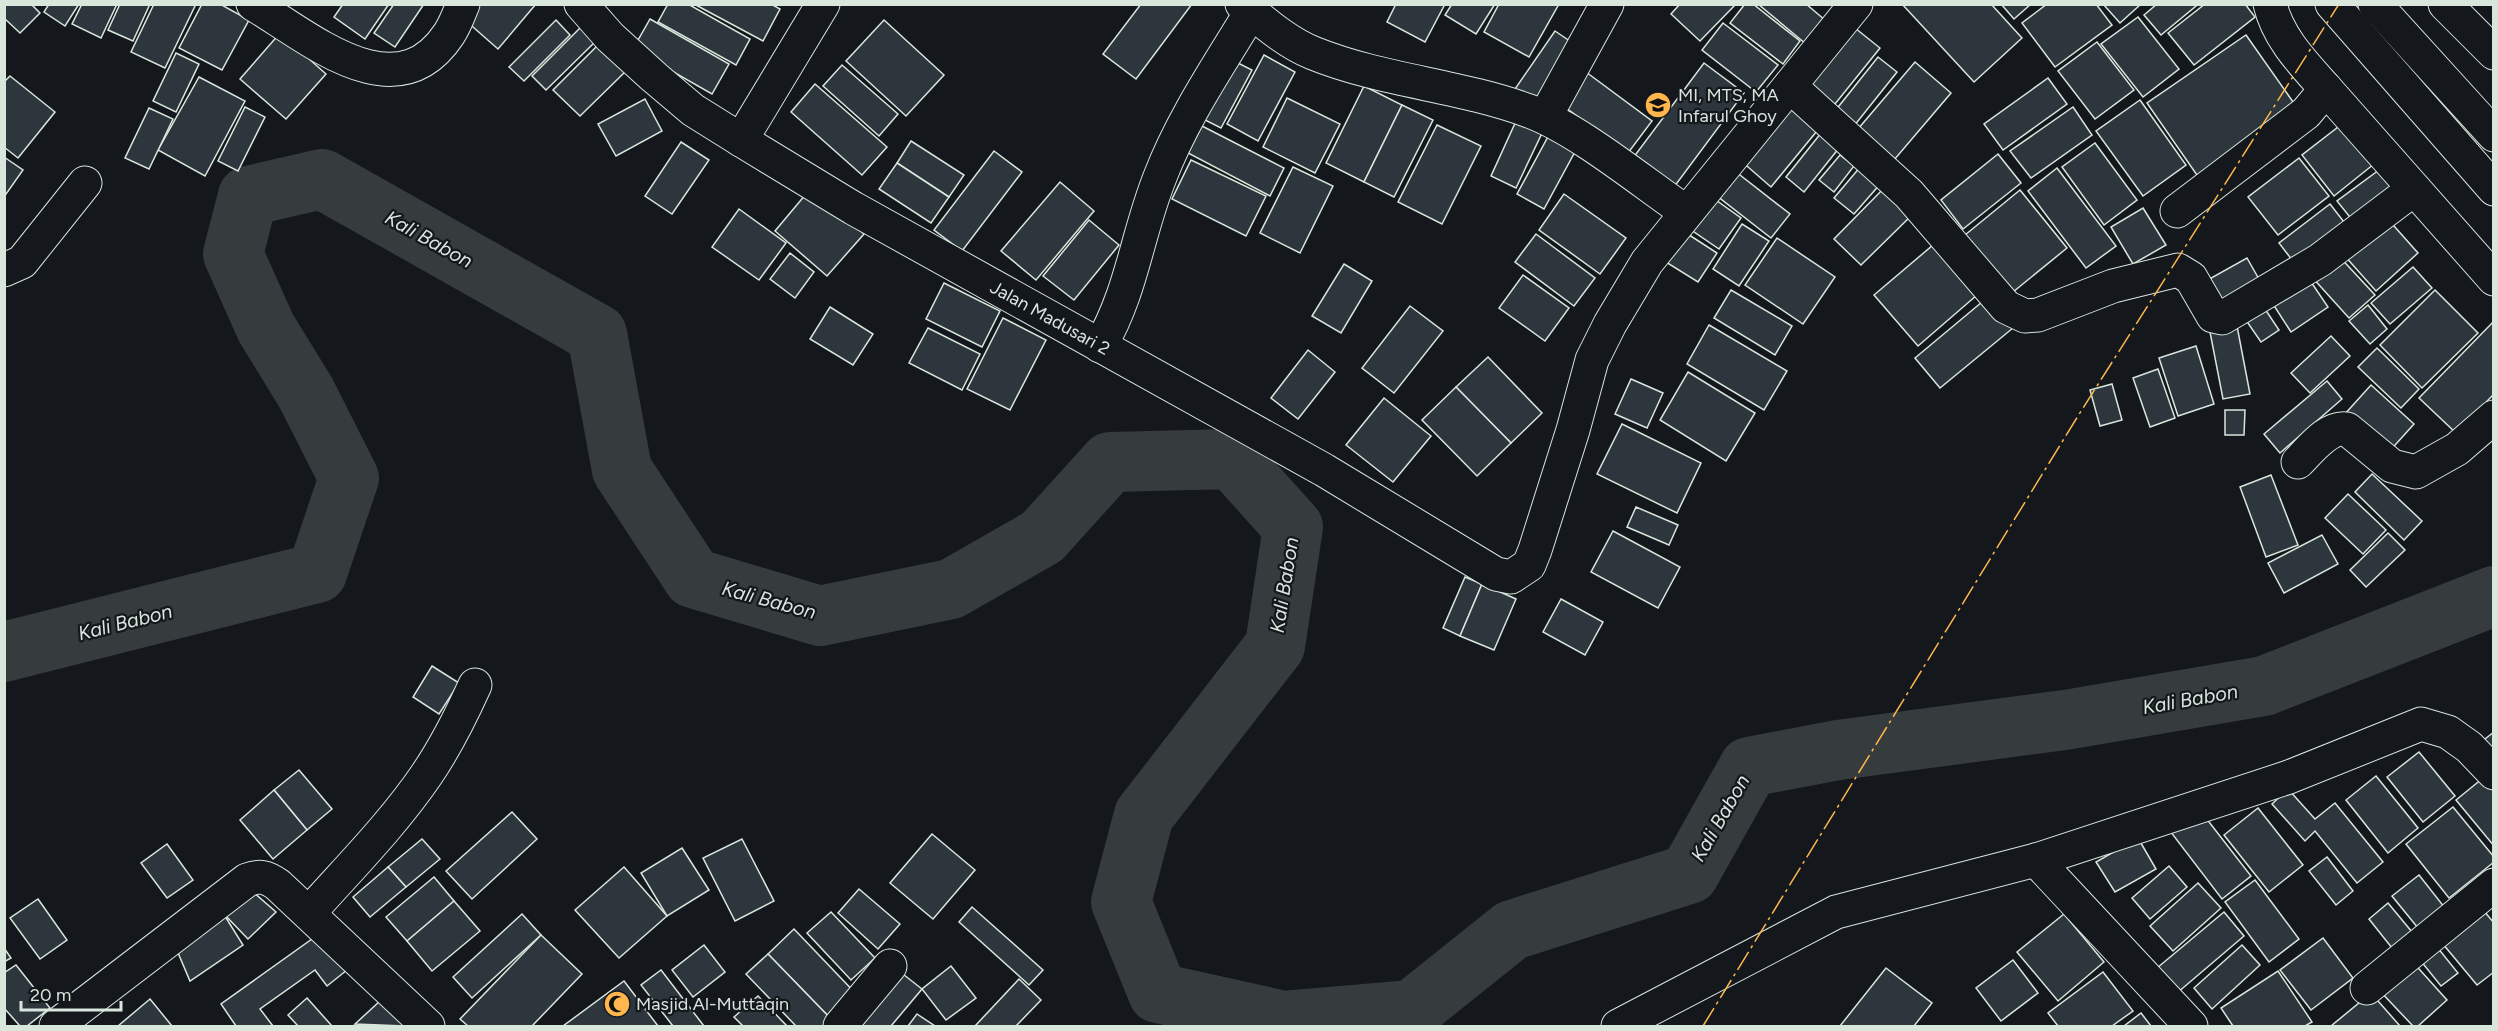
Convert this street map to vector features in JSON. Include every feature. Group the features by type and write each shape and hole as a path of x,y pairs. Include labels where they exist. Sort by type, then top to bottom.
{"street":[{"path":"254,4 354,64 375,70 394,70 412,66 436,49 449,34 463,4"},
{"name":"Jalan Madusari 2","path":"581,4 610,37 654,77 693,110 741,140 853,208 1324,470 1496,574 1510,577 1529,565 1573,430 1592,360 1647,262 1856,4"},
{"path":"741,140 823,4"},
{"path":"1545,117 1606,4"},
{"path":"2270,4 2274,22 2289,45 2493,279"},
{"path":"2332,4 2493,189"},
{"path":"2375,4 2493,135"},
{"path":"2445,4 2493,53"},
{"path":"1100,346 1112,326 1133,271 1147,212 1161,175 1246,8 1285,38 1332,60 1467,92 1545,117 1686,212"},
{"path":"1790,86 1909,194 2006,307 2025,316 2038,315 2113,286 2178,270 2191,278 2213,316 2222,318 2320,260 2414,189"},
{"path":"2177,211 2307,113 2326,89"},
{"path":"4,270 22,262 86,183"},
{"path":"2298,462 2330,432 2339,428 2347,429 2392,466 2416,472 2457,449 2493,417"},
{"path":"309,913 407,801 428,773 449,738 475,685"},
{"path":"1618,1026 1836,912 2036,860 2289,777 2421,724 2448,732 2469,747 2493,773"},
{"path":"2036,860 2191,1026"},
{"path":"56,1026 247,880 256,877 267,878 309,913 428,1026"},
{"path":"2367,988 2493,885"},
{"path":"840,1026 890,966"}],"building":[{"path":"4,4 31,4 40,13 20,33 4,18"},
{"path":"49,4 79,4 65,26 44,12"},
{"path":"82,4 117,4 101,38 72,24"},
{"path":"120,4 150,4 133,41 108,30"},
{"path":"154,4 196,4 165,68 131,52"},
{"path":"202,4 220,4 249,20 222,70 179,48"},
{"path":"343,4 389,4 365,39 334,17"},
{"path":"394,4 424,4 395,47 374,33"},
{"path":"478,4 536,4 498,49 465,20"},
{"path":"668,4 688,4 750,39 736,65 658,22"},
{"path":"694,4 771,4 780,9 763,41"},
{"path":"1141,4 1192,4 1136,79 1103,54"},
{"path":"1396,4 1445,4 1425,42 1387,22"},
{"path":"1452,4 1495,4 1476,34 1445,15"},
{"path":"1499,4 1559,4 1529,57 1484,32"},
{"path":"1680,4 1736,4 1700,41 1671,14"},
{"path":"1745,4 1753,4 1800,41 1783,64 1730,23"},
{"path":"1758,4 1806,4 1825,20 1806,44"},
{"path":"1902,4 1991,4 2022,38 1974,82"},
{"path":"2001,4 2031,4 2014,19"},
{"path":"2047,4 2096,4 2112,25 2055,67 2022,23"},
{"path":"2103,4 2141,4 2120,23"},
{"path":"2157,4 2195,4 2196,6 2161,35 2144,15"},
{"path":"2205,4 2245,4 2255,17 2194,65 2168,33"},
{"path":"2138,17 2179,69 2143,97 2101,44"},
{"path":"650,19 729,64 712,94 633,49"},
{"path":"556,20 570,35 524,81 509,67"},
{"path":"884,20 944,75 906,116 846,61"},
{"path":"1723,23 1778,65 1756,92 1702,50"},
{"path":"581,27 596,41 546,90 532,76"},
{"path":"1855,28 1880,48 1831,109 1807,89"},
{"path":"1555,31 1577,46 1537,105 1515,89"},
{"path":"280,33 326,74 286,119 240,79"},
{"path":"2246,35 2298,109 2199,178 2147,103"},
{"path":"2097,42 2134,90 2095,119 2058,71"},
{"path":"600,43 627,70 580,116 553,90"},
{"path":"176,53 199,64 176,112 153,101"},
{"path":"1264,55 1295,72 1258,141 1227,124"},
{"path":"1878,57 1897,72 1854,126 1835,111"},
{"path":"1232,60 1252,70 1221,128 1201,118"},
{"path":"1915,62 1951,93 1894,160 1858,129"},
{"path":"1704,63 1744,93 1674,187 1633,158"},
{"path":"842,65 898,114 879,136 823,86"},
{"path":"1586,72 1652,121 1628,153 1562,105"},
{"path":"10,76 55,112 18,158 4,147 4,82"},
{"path":"199,77 245,101 205,176 158,150"},
{"path":"2048,78 2067,104 2003,150 1984,124"},
{"path":"815,84 887,147 862,175 791,112"},
{"path":"1364,86 1402,105 1364,182 1326,163"},
{"path":"1287,98 1340,124 1315,173 1263,147"},
{"path":"645,99 662,131 616,156 598,124"},
{"path":"1789,100 1821,126 1771,187 1740,160"},
{"path":"2140,100 2186,165 2143,196 2096,131"},
{"path":"1402,105 1433,120 1394,197 1364,182"},
{"path":"245,107 265,117 238,171 218,161"},
{"path":"2073,107 2092,135 2031,178 2010,151"},
{"path":"149,108 173,119 149,169 125,158"},
{"path":"1517,119 1543,131 1516,188 1491,176"},
{"path":"2342,124 2374,164 2334,196 2302,155"},
{"path":"1437,125 1481,146 1442,224 1398,202"},
{"path":"1202,126 1284,168 1270,196 1188,153"},
{"path":"1550,133 1577,148 1544,209 1517,194"},
{"path":"1821,133 1839,148 1804,192 1786,177"},
{"path":"911,141 964,175 949,197 897,163"},
{"path":"681,142 709,160 672,214 645,196"},
{"path":"2095,143 2137,200 2104,225 2062,167"},
{"path":"994,151 1022,172 962,251 934,230"},
{"path":"1998,154 2021,183 1963,229 1941,200"},
{"path":"1840,155 1854,166 1834,192 1819,180"},
{"path":"4,157 23,170 4,197"},
{"path":"2299,158 2329,196 2278,235 2248,197"},
{"path":"1191,160 1266,196 1246,236 1172,199"},
{"path":"897,163 949,197 931,223 879,189"},
{"path":"1861,166 1881,183 1854,214 1834,198"},
{"path":"1293,167 1333,186 1300,253 1260,233"},
{"path":"1731,168 1790,214 1771,238 1712,192"},
{"path":"2057,168 2116,246 2086,268 2028,191"},
{"path":"2379,170 2398,194 2357,226 2337,201"},
{"path":"1060,182 1094,211 1036,280 1001,251"},
{"path":"1887,185 1914,213 1861,265 1834,239"},
{"path":"811,188 864,234 827,276 775,231"},
{"path":"2020,190 2067,248 2013,292 1965,235"},
{"path":"1706,193 1741,218 1719,249 1684,225"},
{"path":"1564,194 1626,238 1600,274 1539,230"},
{"path":"2330,204 2351,231 2299,269 2279,243"},
{"path":"2143,208 2166,245 2133,264 2111,227"},
{"path":"739,209 786,243 759,280 712,247"},
{"path":"2386,217 2418,253 2376,291 2343,254"},
{"path":"1089,220 1119,245 1074,300 1043,276"},
{"path":"1742,224 1769,241 1739,286 1713,269"},
{"path":"1680,229 1717,253 1698,282 1661,259"},
{"path":"1536,234 1595,278 1574,306 1515,262"},
{"path":"1777,238 1835,277 1803,324 1745,285"},
{"path":"1933,245 1977,295 1918,346 1874,295"},
{"path":"790,253 814,272 795,298 770,279"},
{"path":"2336,253 2375,295 2349,318 2311,276"},
{"path":"2247,258 2264,288 2221,313 2204,282"},
{"path":"1344,264 1372,281 1341,333 1312,316"},
{"path":"2413,267 2432,288 2390,324 2371,303"},
{"path":"1523,275 1569,308 1545,341 1499,308"},
{"path":"2307,276 2328,307 2291,332 2271,301"},
{"path":"944,283 1000,311 982,347 926,319"},
{"path":"1731,290 1792,326 1775,355 1714,318"},
{"path":"2435,290 2478,333 2422,388 2380,345"},
{"path":"1988,297 2013,328 1940,388 1915,358"},
{"path":"2259,300 2279,330 2261,342 2241,313"},
{"path":"2368,305 2387,329 2370,344 2349,321"},
{"path":"1410,306 1443,331 1394,393 1362,368"},
{"path":"830,307 873,334 853,365 810,339"},
{"path":"1003,318 1046,340 1010,410 967,389"},
{"path":"2494,321 2494,394 2456,433 2419,398"},
{"path":"1709,325 1787,371 1764,410 1687,364"},
{"path":"2237,326 2250,394 2223,399 2210,332"},
{"path":"928,328 980,354 962,390 909,363"},
{"path":"2331,336 2350,356 2310,393 2291,373"},
{"path":"2196,346 2214,404 2178,416 2159,358"},
{"path":"2377,348 2419,389 2401,408 2358,367"},
{"path":"1308,350 1335,372 1298,419 1271,398"},
{"path":"1488,357 1542,413 1511,443 1456,387"},
{"path":"2158,369 2175,418 2150,427 2133,378"},
{"path":"1688,372 1755,413 1726,461 1660,420"},
{"path":"1631,379 1663,393 1647,428 1615,414"},
{"path":"2327,381 2342,399 2280,453 2264,434"},
{"path":"2112,384 2122,420 2100,426 2090,390"},
{"path":"2371,385 2414,424 2387,454 2344,415"},
{"path":"1456,387 1511,443 1477,476 1422,420"},
{"path":"1384,398 1431,436 1393,482 1346,445"},
{"path":"2225,410 2245,410 2244,435 2225,435"},
{"path":"1622,424 1701,463 1677,513 1597,474"},
{"path":"2372,474 2422,521 2404,540 2355,492"},
{"path":"2271,475 2298,545 2266,557 2240,487"},
{"path":"2348,494 2386,530 2363,554 2325,518"},
{"path":"1636,507 1678,525 1669,545 1627,527"},
{"path":"1613,531 1680,567 1658,608 1591,572"},
{"path":"2388,533 2405,550 2366,587 2350,570"},
{"path":"2322,535 2338,564 2284,593 2268,563"},
{"path":"1465,577 1482,584 1460,636 1443,628"},
{"path":"1482,584 1516,599 1494,650 1460,636"},
{"path":"1561,599 1603,622 1585,655 1543,632"},
{"path":"432,666 459,683 439,714 413,697"},
{"path":"2494,732 2494,757 2481,742"},
{"path":"2419,752 2455,796 2423,822 2387,777"},
{"path":"299,770 332,809 307,830 274,790"},
{"path":"2488,774 2494,780 2494,846 2456,800"},
{"path":"2376,776 2418,828 2388,853 2346,800"},
{"path":"2288,789 2315,819 2335,803 2383,862 2357,883 2315,831 2305,841 2272,804"},
{"path":"274,790 307,830 273,859 240,820"},
{"path":"2453,807 2494,857 2494,862 2449,898 2406,844"},
{"path":"2258,808 2303,865 2269,892 2224,835"},
{"path":"2199,809 2251,876 2222,899 2170,831"},
{"path":"512,812 537,839 472,899 446,871"},
{"path":"932,834 975,870 933,919 890,883"},
{"path":"2138,838 2156,869 2115,892 2096,862"},
{"path":"422,839 440,859 406,887 388,867"},
{"path":"742,839 774,901 735,921 703,858"},
{"path":"167,844 193,880 167,898 141,863"},
{"path":"682,848 709,890 667,916 641,873"},
{"path":"2327,857 2353,891 2336,905 2309,871"},
{"path":"2169,866 2187,887 2150,919 2132,898"},
{"path":"388,867 406,887 370,917 353,897"},
{"path":"624,867 667,916 619,958 575,910"},
{"path":"2419,875 2445,908 2418,928 2392,896"},
{"path":"434,877 454,901 407,941 386,917"},
{"path":"2255,880 2299,939 2269,962 2225,902"},
{"path":"2198,883 2221,908 2173,951 2150,926"},
{"path":"859,889 900,924 878,949 838,913"},
{"path":"252,891 276,912 248,939 223,913"},
{"path":"38,899 67,940 40,959 10,918"},
{"path":"454,901 480,931 432,971 407,941"},
{"path":"2388,903 2412,932 2392,948 2369,919"},
{"path":"2479,905 2494,923 2494,972 2477,985 2438,938"},
{"path":"972,907 1043,970 1029,985 959,922"},
{"path":"831,912 875,958 851,980 807,933"},
{"path":"2224,912 2244,936 2177,993 2157,968"},
{"path":"223,913 243,945 190,981 176,948"},
{"path":"522,914 541,935 472,998 453,977"},
{"path":"2064,914 2104,962 2058,1001 2017,952"},
{"path":"794,929 860,998 834,1022 768,954"},
{"path":"319,934 347,970 327,986 315,970 260,1009 273,1026 236,1026 221,1004"},
{"path":"541,935 582,974 532,1026 468,1026 460,1019"},
{"path":"2323,938 2353,978 2311,1010 2280,970"},
{"path":"2433,942 2458,973 2441,986 2416,955"},
{"path":"704,945 725,972 693,997 672,970"},
{"path":"2242,945 2260,965 2212,1009 2194,988"},
{"path":"4,948 11,958 4,962"},
{"path":"768,954 834,1022 830,1026 796,1026 746,974"},
{"path":"2013,960 2038,993 2001,1021 1976,988"},
{"path":"2411,960 2447,1000 2418,1026 2413,1026 2378,989"},
{"path":"16,965 50,1008 27,1026 20,1026 4,1008 4,973"},
{"path":"951,966 976,998 946,1020 922,989"},
{"path":"1886,968 1932,1003 1914,1026 1840,1026"},
{"path":"661,970 704,1026 673,1026 641,985"},
{"path":"899,971 922,989 891,1026 854,1026"},
{"path":"2278,971 2312,1022 2305,1026 2233,1026 2221,1008"},
{"path":"2103,972 2133,1011 2112,1026 2058,1026 2048,1013"},
{"path":"1019,979 1041,1000 1016,1026 975,1026"},
{"name":"Masjid Al-Muttaqin","path":"624,981 658,1026 563,1026"},
{"path":"2371,993 2400,1026 2331,1026"},
{"path":"758,996 787,1026 743,1026 734,1017"},
{"path":"307,998 332,1026 298,1026 288,1015"},
{"path":"150,999 172,1026 118,1026"},
{"path":"380,1001 405,1026 355,1024"},
{"path":"2141,1013 2151,1026 2124,1026"},
{"path":"917,1014 935,1026 908,1026"}],"waterway":[{"name":"Kali Babon","path":"4,652 317,573 349,478 306,393 266,328 233,254 248,196 322,179 597,334 622,470 693,578 820,616 951,589 1042,537 1110,462 1232,459 1293,527 1275,646 1144,815 1121,902 1158,993 1284,1021 1412,1010 1512,930 1689,874 1749,767 1838,750 2065,720 2264,686 2494,596"}],"power":[{"path":"1703,1026 2078,416 2339,4"}],"place":[{"name":"MI, MTS, MA Infarul Ghoy","path":"1658,105"},
{"name":"Masjid Al-Muttaqin","path":"617,1004"}]}
